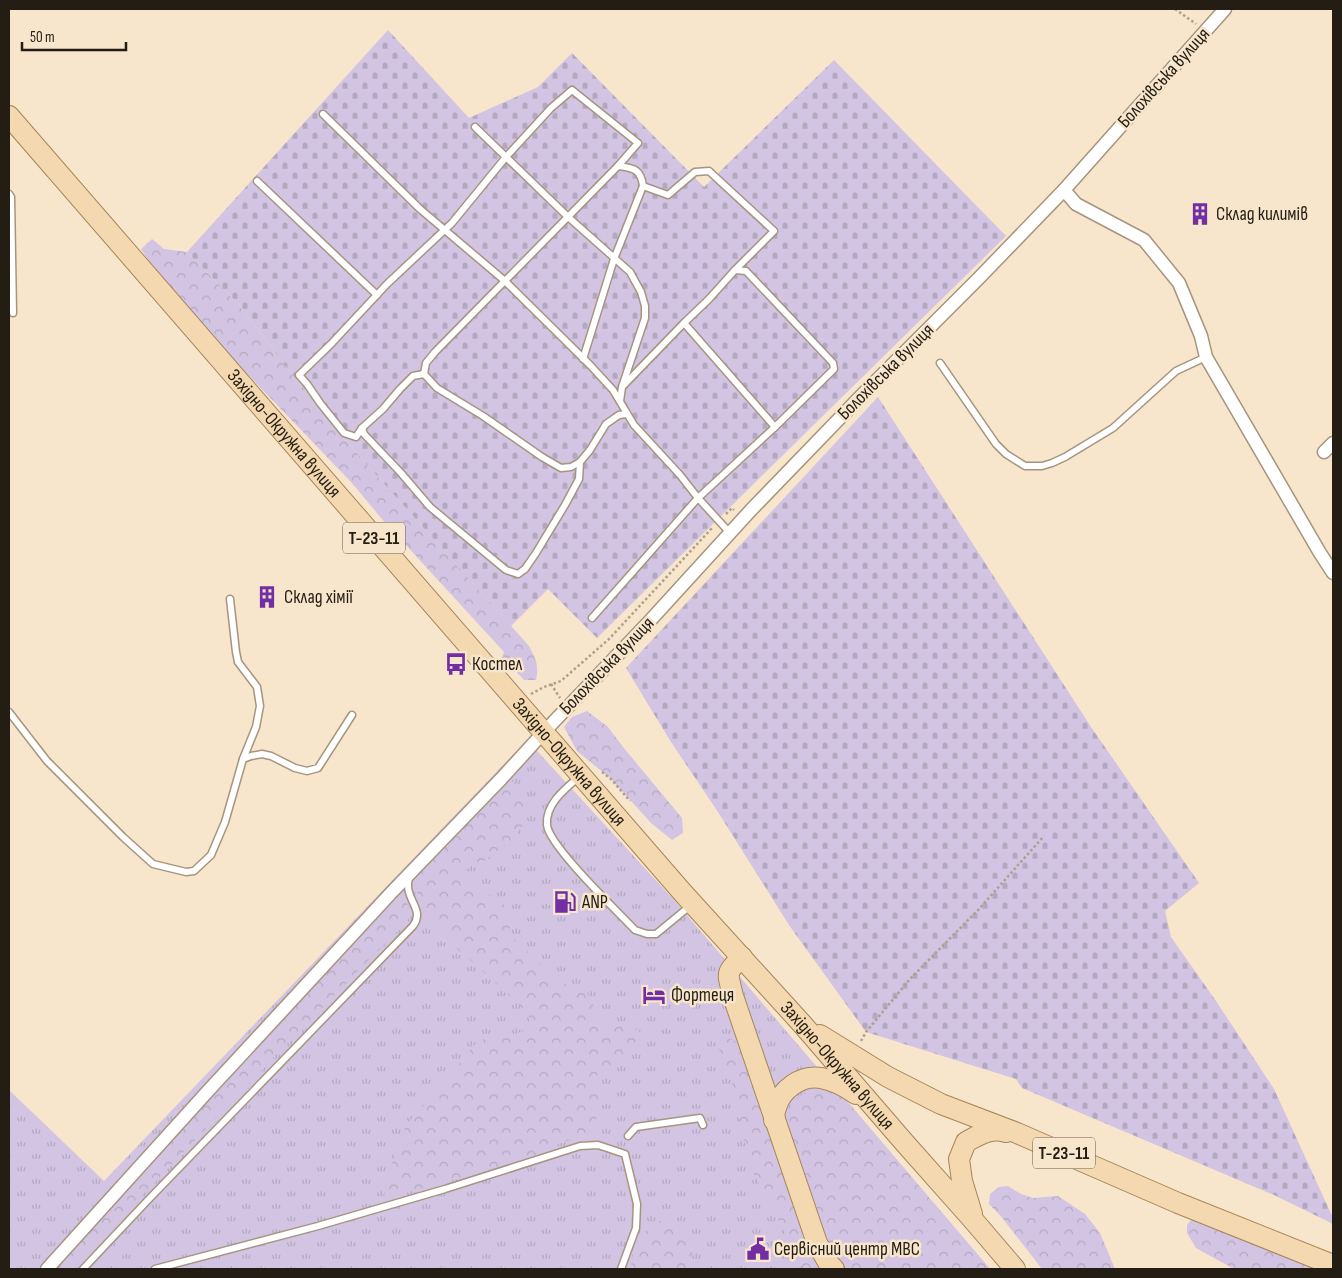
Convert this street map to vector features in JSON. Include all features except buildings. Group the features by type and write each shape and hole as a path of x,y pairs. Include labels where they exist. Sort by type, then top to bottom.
{"main road":[{"name":"Західно-Окружна вулиця","path":"9,116 544,733 589,772 693,904 804,1025 1015,1269"},
{"path":"742,957 730,969 728,975 733,996 817,1243 834,1269"},
{"name":"Т-23-11","path":"804,1025 888,1077 941,1104 1033,1140 1178,1203 1333,1265"},
{"path":"774,1120 775,1109 787,1089 809,1078 820,1078 836,1082 854,1092 876,1110"},
{"path":"974,1221 962,1181 959,1159 966,1142 986,1131 1002,1130 1033,1140"}],"street":[{"name":"Болохівська вулиця","path":"47,1269 391,893 647,624 730,533 865,392 978,280 1064,190 1225,9"},
{"path":"1064,190 1076,204 1144,240 1179,282 1201,336 1206,357 1333,573"}],"lane":[{"path":"572,90 638,143 618,166 435,352 426,363 424,374 414,376 400,389 384,409 362,428 356,437 344,433 320,403 308,384 299,375 445,229 506,157 551,108 572,90"},
{"path":"323,114 420,209 505,281 583,359 612,390 634,425 680,475 718,522 730,533"},
{"path":"475,127 567,216 630,272 641,292 645,306 644,318 622,387 620,401"},
{"path":"583,359 614,259 643,186 642,176 637,170 618,166"},
{"path":"622,387 774,231 710,171 695,172 668,194 643,186"},
{"path":"257,181 377,295"},
{"path":"9,194 11,198 13,314"},
{"path":"592,618 698,498 834,369 833,363 746,271 735,270"},
{"path":"684,323 775,427"},
{"path":"940,363 996,444 1017,462 1032,467 1042,466 1065,457 1113,428 1176,371 1206,357"},
{"path":"424,374 438,388 561,468 571,467 580,462 606,424 619,415 628,414"},
{"path":"362,428 364,434 430,507 506,570 518,574 536,553 565,505 579,479 580,462"},
{"path":"9,712 47,761 141,854 153,864 186,872 194,871 211,855 225,822 243,759 256,727 260,706 257,687 238,662 230,599"},
{"path":"243,759 262,754 272,756 295,768 307,771 318,768 352,716"},
{"path":"589,772 562,791 548,813 547,826 557,847 635,930 647,934 656,934 693,904"},
{"path":"83,1269 176,1170 413,926 417,918 417,910 407,888 412,872"},
{"path":"391,893 400,892 409,895"},
{"path":"628,1136 636,1127 652,1124 700,1118 703,1124"},
{"path":"155,1269 445,1189 580,1146 598,1145 625,1154 637,1204 636,1228 621,1269"}],"path":[{"path":"1175,9 1206,30"},
{"path":"530,695 561,681 609,639 732,508"},
{"path":"552,684 566,708"},
{"path":"589,772 610,779 630,802"},
{"path":"852,1055 866,1032 910,979 979,909 1044,836"}],"green space":[{"path":"388,30 469,118 538,87 572,53 704,187 834,60 1006,236 597,638 548,589 511,626 355,451 239,305 187,252"},
{"path":"152,239 164,249 187,252 239,305 355,451 529,646 536,662 536,680 524,680 502,657 504,652 382,519 351,482 232,358 153,267 141,249"},
{"path":"878,397 1091,727 1199,883 1165,911 1171,937 1274,1089 1333,1218 1333,1224 1274,1195 1022,1088 1016,1079 866,1032 789,925 718,812 671,742 626,668"},
{"path":"587,711 608,727 682,818 683,833 672,840 651,823 611,779 577,751 564,727 572,717"},
{"path":"527,740 674,900 990,1269 9,1269 9,1090 104,1181"},
{"path":"501,779 515,782 522,788 530,809 523,825 513,839 483,862 476,862 464,872 464,882 475,885 513,911 515,920 509,929 518,945 533,955 557,982 578,988 584,986 599,1024 627,1027 642,1033 637,1041 625,1048 618,1067 599,1071 596,1078 600,1102 596,1121 583,1135 542,1150 531,1161 517,1167 448,1181 387,1198 384,1196 386,1182 407,1124 474,1045 487,1037 515,1035 523,1030 529,1022 529,1015 453,945 426,915 420,903 416,883 422,861"},
{"path":"396,900 403,901 410,908 408,920 72,1269 53,1269 260,1042"},
{"path":"727,1037 742,1045 826,1269 803,1269 752,1171 731,1078 716,1042"},
{"path":"812,1091 842,1095 990,1269 846,1269 834,1256 817,1223 787,1130 788,1116 793,1103 800,1096"},
{"path":"1008,1186 1021,1194 1033,1198 1058,1196 1085,1214 1100,1233 1115,1269 1042,1269 1000,1215 989,1204 990,1194 999,1187"},
{"path":"1193,1218 1327,1269 1234,1269 1196,1248 1187,1233 1187,1225"},
{"path":"660,1221 669,1221 674,1224 675,1234 693,1247 691,1269 630,1269 634,1250 642,1234"}],"place":[{"name":"Склад килимів","path":"1200,214"},
{"name":"Склад хімії","path":"267,597"},
{"name":"Костел","path":"456,664"},
{"name":"ANP","path":"565,902"},
{"name":"Фортеця","path":"654,995"},
{"name":"Сервісний центр МВС","path":"758,1249"}]}
